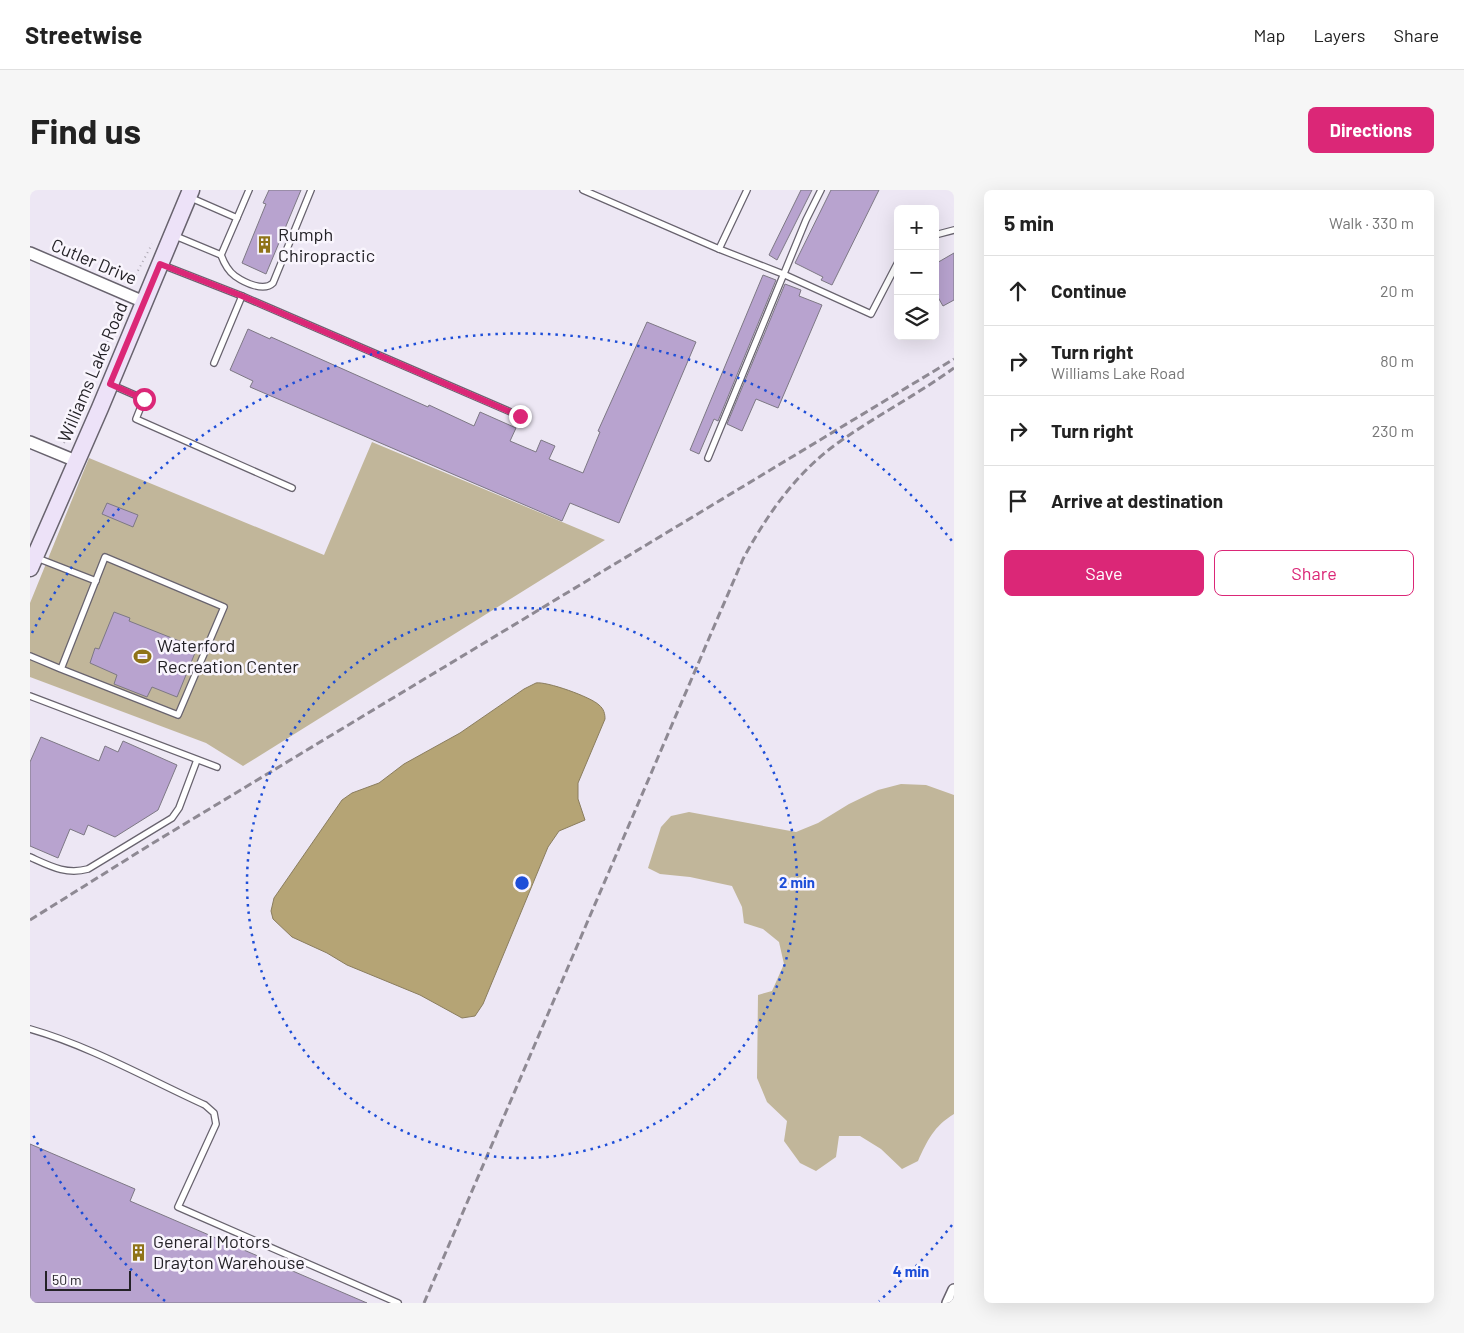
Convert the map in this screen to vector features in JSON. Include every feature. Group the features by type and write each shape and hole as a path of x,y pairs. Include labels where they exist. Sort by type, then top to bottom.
{"main road":[{"name":"Williams Lake Road","path":"32,563 190,193"}],"street":[{"name":"Cutler Drive","path":"30,254 144,302"},
{"path":"30,442 76,462"},
{"path":"948,1303 954,1290"}],"lane":[{"path":"221,256 249,190"},
{"path":"172,234 221,256 234,276 263,288 269,287 273,283 311,190"},
{"path":"583,190 719,249 783,274 871,314 894,270"},
{"path":"719,249 747,190"},
{"path":"708,458 783,274 821,190"},
{"path":"190,193 237,218"},
{"path":"939,234 954,230"},
{"path":"160,264 242,296 520,416"},
{"path":"214,363 242,296"},
{"path":"110,384 144,399 136,420 292,488"},
{"path":"30,656 61,669 178,714 224,607 105,557 61,669"},
{"path":"32,563 96,580"},
{"path":"30,696 217,766"},
{"path":"30,857 61,871 77,872 88,869 172,818 178,808 197,760"},
{"path":"30,1029 47,1034 144,1077 205,1105 214,1113 216,1124 178,1206 398,1303"}],"path":[{"path":"59,454 92,381 126,294 154,240"}],"shaded area":[{"name":"Waterford Recreation Center","path":"372,442 605,540 243,766 206,743 30,677 30,603 89,458 324,555"},
{"path":"536,683 558,687 587,698 601,707 605,719 578,783 578,799 585,820 559,831 548,847 483,1004 475,1016 462,1018 420,995 347,965 327,953 292,937 273,919 271,911 274,898 342,800 352,793 379,783 404,764 460,733 524,689"},
{"path":"901,784 926,785 954,795 954,1114 932,1134 918,1161 902,1169 881,1149 860,1136 839,1136 836,1157 816,1171 800,1163 784,1141 787,1121 767,1102 757,1078 758,995 772,991 784,964 779,942 763,929 744,923 742,907 732,886 690,877 660,874 648,868 661,827 671,816 689,812 796,832 818,823 849,804 878,790"}],"building":[{"path":"269,190 301,190 266,274 242,263 266,204 263,203"},
{"path":"801,190 812,190 777,260 769,255"},
{"path":"831,190 879,190 832,285 821,280 823,277 795,263"},
{"path":"954,253 954,300 943,306 939,299 939,262"},
{"path":"763,275 776,280 718,421 714,419 699,454 690,450"},
{"path":"785,284 801,290 799,296 822,305 778,408 756,399 742,431 727,424"},
{"path":"647,322 696,342 619,523 570,503 562,521 250,387 253,381 230,370 248,329 270,339 271,337 474,426 480,412 516,428 510,441 536,452 541,440 555,446 549,459 583,473 600,432 598,431"},
{"path":"107,503 138,515 133,527 102,514"},
{"name":"Waterford Recreation Center","path":"114,612 130,618 129,621 197,648 177,697 152,687 147,697 114,684 117,675 90,663 95,648 99,649"},
{"path":"41,737 99,761 105,746 118,752 123,741 177,765 158,810 115,837 88,825 84,835 70,829 58,858 30,846 30,762"},
{"name":"General Motors Drayton Warehouse","path":"30,1144 135,1189 130,1201 367,1303 30,1303"}],"railway":[{"path":"30,920 153,843 954,359"},
{"path":"424,1303 743,559 774,509 811,465 842,440 954,368"}],"place":[{"name":"Rumph Chiropractic","path":"264,245"},
{"name":"Waterford Recreation Center","path":"143,656"},
{"name":"General Motors Drayton Warehouse","path":"139,1252"}],"route":[{"path":"144,399 110,384 160,264 242,296 520,416"}]}
